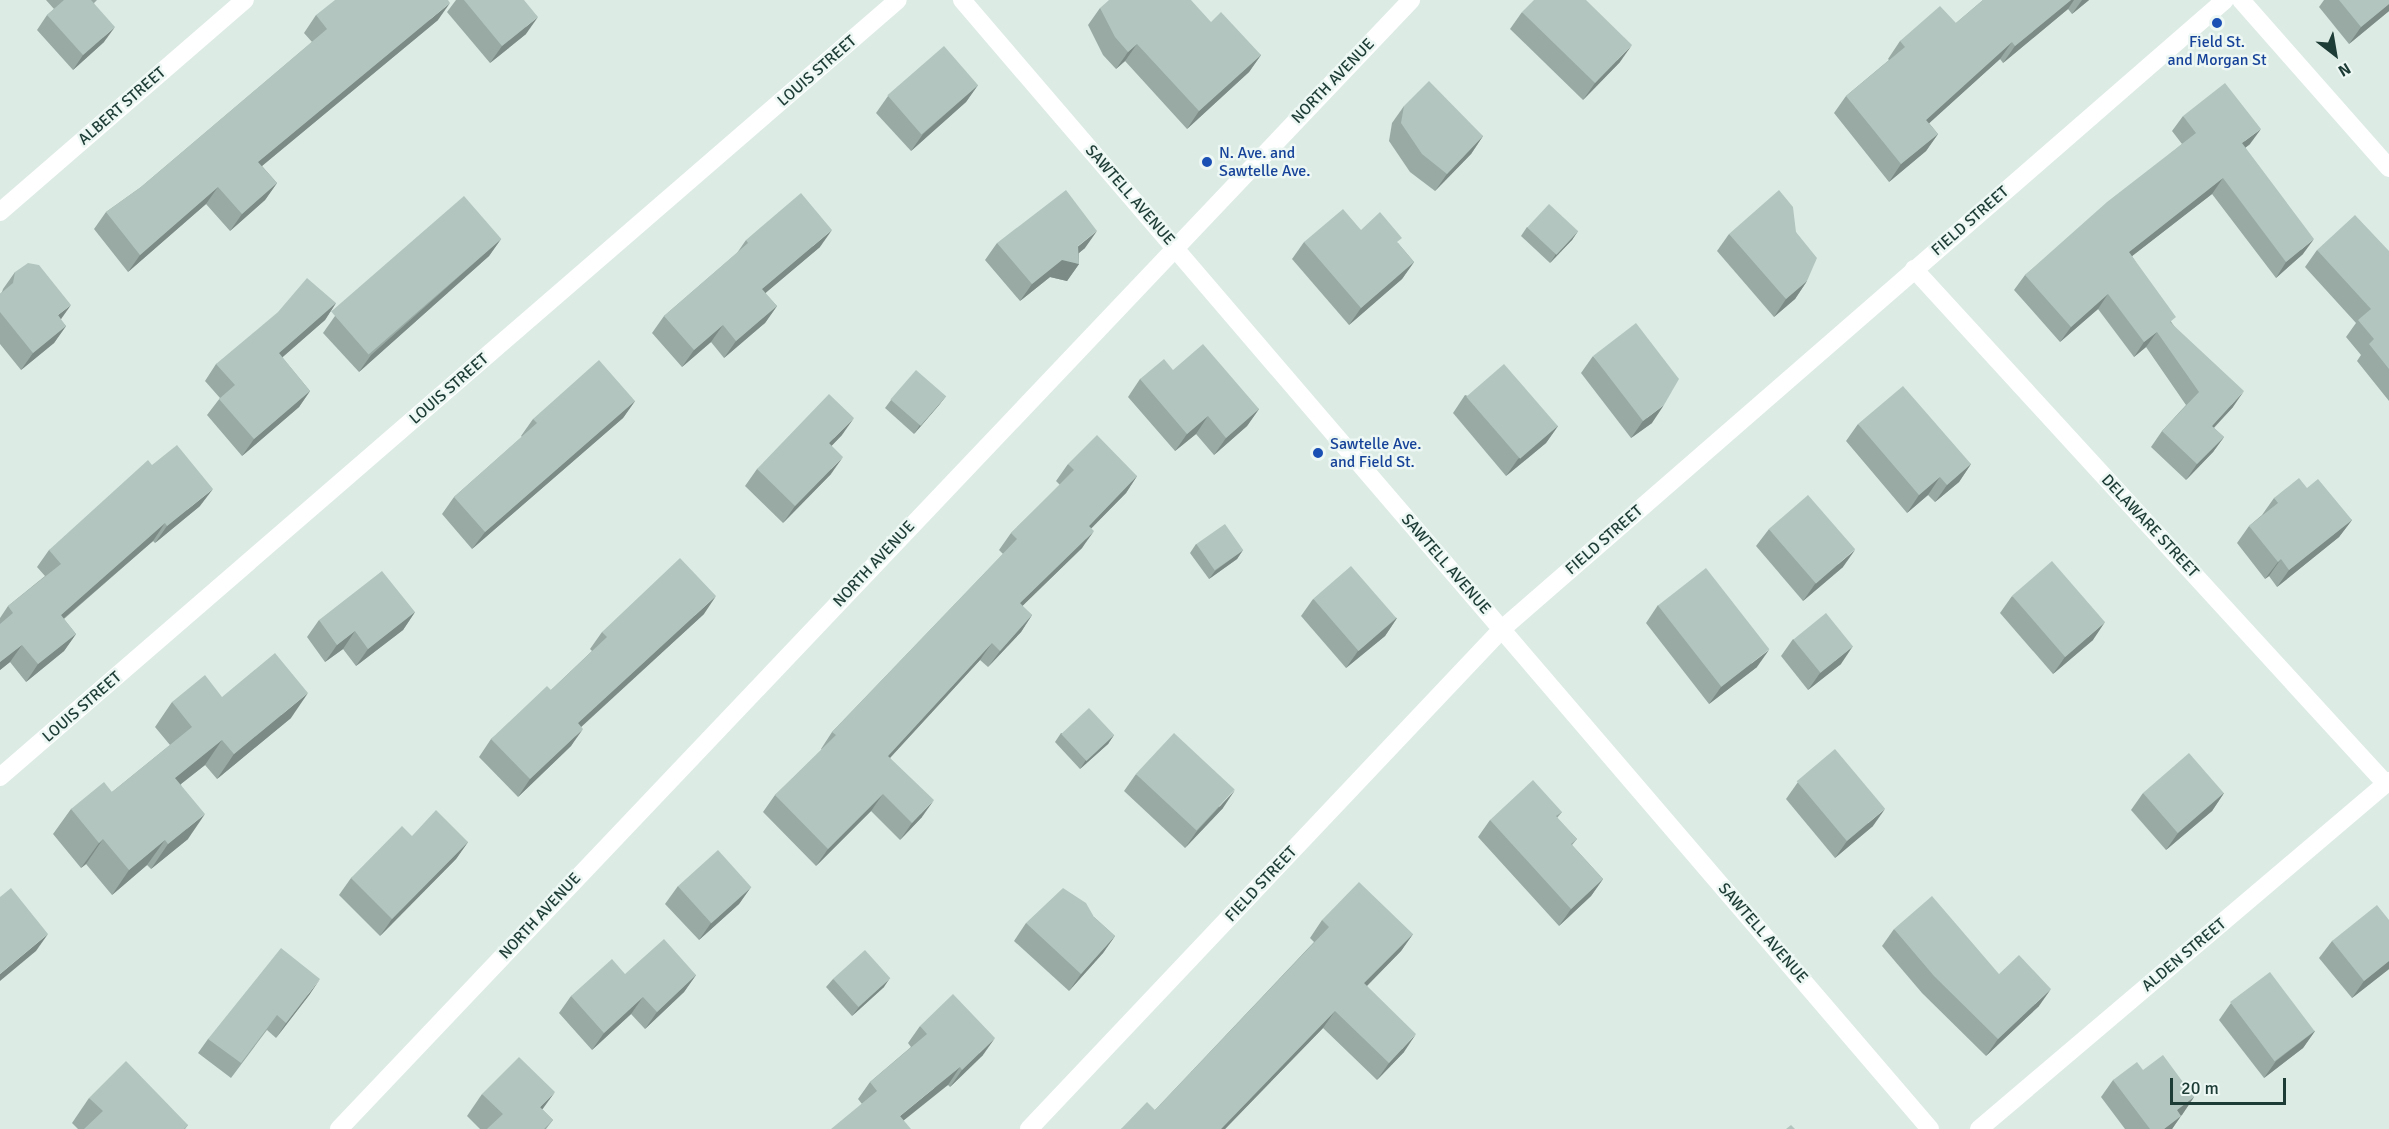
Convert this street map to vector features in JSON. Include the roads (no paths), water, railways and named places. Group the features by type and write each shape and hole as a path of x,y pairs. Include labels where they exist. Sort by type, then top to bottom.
{"street":[{"name":"ALBERT STREET","path":"0,212 245,0"},
{"name":"LOUIS STREET","path":"0,777 898,0"},
{"name":"SAWTELL AVENUE","path":"962,0 1930,1129"},
{"name":"NORTH AVENUE","path":"339,1129 1411,0"},
{"name":"FIELD STREET","path":"1029,1129 1502,629 2225,0"},
{"path":"2241,0 2389,168"},
{"name":"DELAWARE STREET","path":"1914,269 2387,782"},
{"name":"ALDEN STREET","path":"1979,1129 2387,782"}],"place":[{"name":"Field St. and Morgan St","path":"2217,23"},
{"name":"N. Ave. and Sawtelle Ave.","path":"1207,162"},
{"name":"Sawtelle Ave. and Field St.","path":"1318,453"}]}
